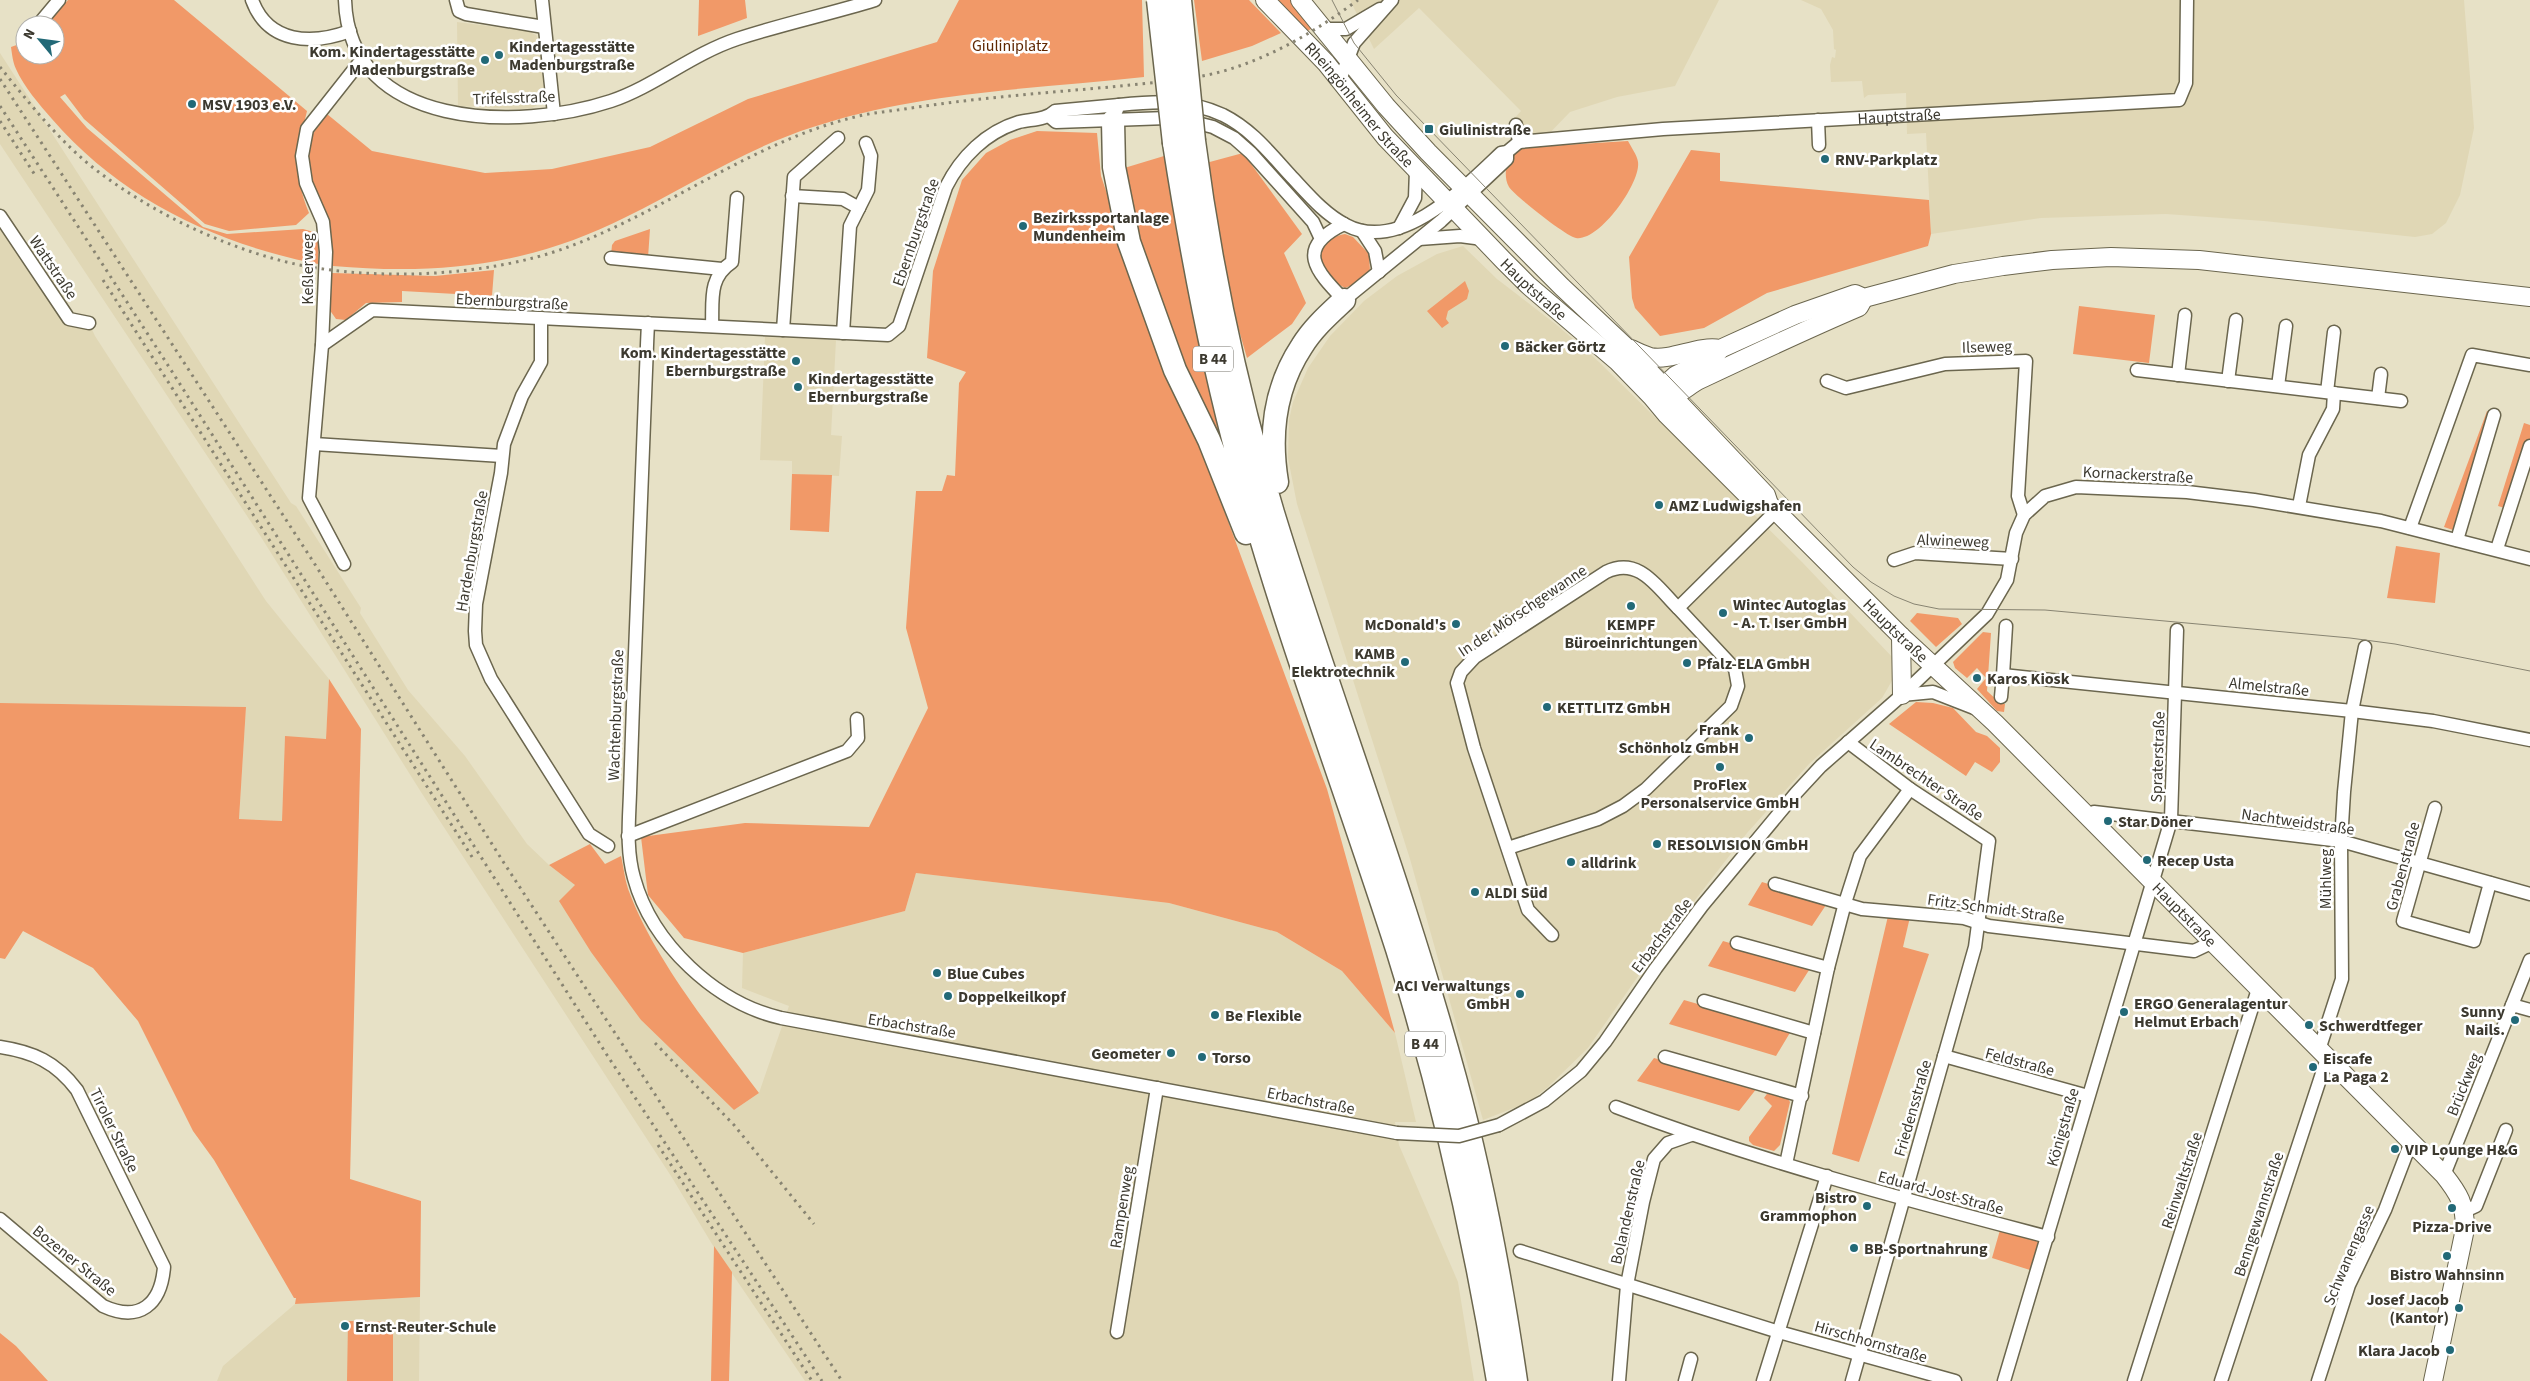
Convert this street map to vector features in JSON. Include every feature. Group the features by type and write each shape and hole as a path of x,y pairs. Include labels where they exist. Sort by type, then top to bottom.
{"highway":[{"name":"B 44","path":"1158,0 1184,142 1234,361 1272,510 1408,923 1455,1079 1504,1300 1516,1381"},
{"name":"B 44","path":"1180,0 1184,142 1190,241 1216,371 1271,570 1318,717 1397,949 1431,1062 1486,1306 1498,1381"},
{"path":"1116,113 1114,167 1134,258 1175,370 1212,447 1254,558 1271,570"},
{"path":"1286,553 1273,445 1276,409 1285,381 1302,346 1344,300"}],"main road":[{"name":"Rheingönheimer Straße","path":"1265,0 1340,80 1374,124 1450,205"},
{"name":"Hauptstraße","path":"1300,0 1407,129 1562,287 1627,348 1662,394 1667,415 1752,500 1773,508"},
{"name":"Hauptstraße","path":"1450,205 1528,285 1598,344 1662,394 1746,474 1766,494 1773,508 1901,636 1981,710 2444,1175 2458,1194 2465,1212 2462,1250 2433,1381"},
{"path":"1662,394 1684,371 1715,356 1720,349 1795,315 1855,294 1864,298 1973,271 2052,260 2111,257 2199,260 2530,298"},
{"path":"1662,394 1694,382 1784,339 1859,307 1864,298"},
{"path":"1627,348 1651,357 1678,355 1710,347 1720,349"},
{"path":"1901,636 1902,695"}],"street":[{"path":"47,15 60,0"},
{"path":"252,0 259,14 267,23 276,30 298,39 314,41 350,31"},
{"name":"Trifelsstraße","path":"345,0 350,31 363,58 394,90 422,106 461,115 524,116 554,114 610,101 632,92 689,60 736,39 876,0"},
{"path":"456,0 459,11 466,14 544,27"},
{"path":"542,0 554,114"},
{"name":"Hauptstraße","path":"1519,142 1663,129 2179,100 2186,83 2187,0"},
{"path":"1340,80 1358,37 1371,25 1389,3"},
{"path":"1323,29 1346,29 1389,3"},
{"name":"Keßlerweg","path":"344,564 309,498 322,345 326,252 323,222 306,183 302,156 307,129 363,58"},
{"name":"Ebernburgstraße","path":"1049,116 1056,122 1116,113 1175,101 1201,107 1224,116 1262,142 1316,203 1344,224 1362,231 1385,232 1399,228 1450,205 1467,192"},
{"name":"Ebernburgstraße","path":"322,345 372,310 888,334 899,326 946,188 958,167 977,146 1000,130 1018,123 1049,116 1055,111 1116,113 1148,118 1176,118 1204,124 1225,133 1251,152 1313,222 1321,239"},
{"path":"1818,120 1819,144"},
{"path":"1467,192 1500,153 1507,152 1519,142 1516,125"},
{"path":"782,330 794,177 838,138"},
{"path":"842,333 850,226 868,190 871,156 866,143"},
{"path":"1399,228 1415,198 1416,170"},
{"path":"792,196 843,199 858,208"},
{"path":"712,326 714,281 722,269 732,262 737,198"},
{"path":"1344,224 1321,239 1314,258 1318,273 1344,300 1419,239 1450,205"},
{"name":"Wattstraße","path":"0,216 69,319 88,323"},
{"path":"1362,231 1374,251 1379,272"},
{"path":"1419,239 1460,236 1483,239"},
{"path":"610,258 722,269"},
{"path":"2178,375 2185,315"},
{"name":"Hardenburgstraße","path":"541,318 540,362 508,428 502,456 476,604 476,645 491,679 589,834 608,846"},
{"path":"2228,381 2236,320"},
{"name":"Wachtenburgstraße","path":"628,836 634,641 648,323"},
{"path":"2278,386 2286,326"},
{"path":"2300,506 2309,456 2333,409 2330,392 2334,332"},
{"path":"2410,528 2472,355 2530,365"},
{"name":"Ilseweg","path":"1827,381 1846,388 1945,364 2026,361 2018,496 2024,515"},
{"path":"2138,370 2401,401"},
{"path":"2378,398 2381,374"},
{"path":"2457,540 2494,415"},
{"path":"314,444 502,456"},
{"path":"2497,550 2530,446"},
{"name":"Kornackerstraße","path":"1932,666 1991,609 2007,580 2016,533 2024,515 2045,496 2076,487 2187,492 2300,506 2410,528 2530,559"},
{"path":"1678,608 1773,508"},
{"name":"Alwineweg","path":"1894,560 1915,553 2012,559"},
{"name":"In der Mörschgewanne","path":"1508,848 1598,819 1623,806 1646,789 1731,706 1738,686 1735,669 1678,608 1641,572 1629,566 1618,567 1606,572 1475,657 1460,672 1458,690 1474,748 1528,910 1552,934"},
{"path":"2001,697 2006,626"},
{"name":"Spraterstraße","path":"2152,882 2170,820 2177,630"},
{"name":"Mühlweg","path":"2323,1054 2342,979 2341,841 2352,711 2365,647"},
{"name":"Erbachstraße","path":"628,836 630,862 638,890 660,930 699,976 739,1004 781,1018 1397,1133 1459,1136 1499,1125 1544,1102 1564,1087 1593,1057 1656,968 1747,850 1796,793 1848,742 1932,666"},
{"name":"Almelstraße","path":"2002,675 2352,711 2433,721 2530,740"},
{"path":"1902,695 1933,692 1981,710"},
{"path":"628,836 847,751 858,738 857,719"},
{"name":"Lambrechter Straße","path":"1848,742 1853,748 1910,789 1989,841"},
{"path":"1786,1164 1828,968 1860,856 1910,789"},
{"name":"Grabenstraße","path":"2435,808 2403,921 2474,941 2490,883"},
{"name":"Nachtweidstraße","path":"2088,817 2094,812 2341,841 2530,894"},
{"name":"Friedensstraße","path":"1852,1381 1944,1056 1979,923 1989,841"},
{"name":"Königstraße","path":"2004,1381 2152,882"},
{"name":"Fritz-Schmidt-Straße","path":"1776,884 1862,908 1964,918 1989,926 2194,951 2213,942"},
{"path":"1737,943 1828,968"},
{"name":"Brückweg","path":"2444,1175 2530,960"},
{"name":"Reinwaltstraße","path":"2134,1381 2258,989"},
{"path":"1704,1001 1814,1034"},
{"path":"2512,1004 2530,1010"},
{"name":"Tiroler Straße","path":"0,1047 21,1050 42,1058 61,1071 77,1090 164,1266"},
{"name":"Benngewannstraße","path":"2221,1381 2323,1054"},
{"name":"Feldstraße","path":"1944,1056 2088,1096"},
{"path":"1665,1057 1802,1096"},
{"name":"Rampenweg","path":"1117,1332 1157,1088"},
{"name":"Eduard-Jost-Straße","path":"1616,1107 1691,1136 1904,1199 2048,1237"},
{"path":"2465,1212 2476,1206 2506,1130"},
{"name":"Bolandenstraße","path":"1619,1381 1627,1285 1643,1202 1654,1159 1668,1143 1691,1136"},
{"name":"Schwanengasse","path":"2318,1381 2349,1285 2385,1210 2411,1142"},
{"path":"1763,1381 1827,1176"},
{"name":"Bozener Straße","path":"0,1219 103,1306 118,1313 134,1313 155,1299 162,1286 164,1266"},
{"name":"Bolandenstraße","path":"1520,1251 1627,1285"},
{"name":"Hirschhornstraße","path":"1627,1285 1779,1332 1955,1381"},
{"path":"1686,1381 1691,1359"}],"shaded area":[{"path":"1350,0 1719,0 1675,86 1617,97 1570,112 1541,142 1521,144 1512,121 1521,111 1419,8 1374,49"},
{"path":"1801,0 2464,0 2474,128 2460,195 2446,223 2432,234 2415,237 2264,221 2166,214 2041,218 1931,234 1926,133 1907,134 1906,93 1868,95 1864,98 1862,81 1831,82 1830,65 1832,57 1835,58 1836,50 1834,49 1833,30 1821,9"},
{"name":"Kindertagesstätte Madenburgstraße","path":"457,22 528,31 536,35 540,43 544,93 541,103 532,108 520,109 458,106"},
{"path":"0,53 291,503 296,506 361,608 360,613 408,690 465,756 527,844 549,865 576,885 641,1020 734,1110 759,1093 789,1006 742,988 743,953 905,911 916,873 1169,903 1277,932 1342,971 1395,1033 1416,1122 1395,1122 1399,1145 1458,1282 1474,1381 805,1381 712,1244 671,1176 421,792 261,537 0,144"},
{"path":"0,215 69,319 89,323 95,336 266,601 329,679 326,739 285,737 282,821 239,819 246,707 0,703"},
{"path":"1463,246 1497,279 1558,326 1599,362 1802,562 1894,659 1893,679 1882,698 1809,764 1747,833 1657,949 1588,1048 1548,1087 1529,1102 1483,1120 1410,859 1297,504 1288,458 1289,420 1293,402 1308,368 1330,336 1364,301 1397,276 1437,254"},
{"name":"Kindertagesstätte Ebernburgstraße","path":"765,337 836,340 831,435 842,436 839,476 792,474 792,461 760,460"},
{"name":"Ernst-Reuter-Schule","path":"420,1297 419,1381 217,1381 223,1366 295,1304"}],"green space":[{"name":"MSV 1903 e.V.","path":"68,0 174,0 307,111 298,162 301,186 309,213 296,225 229,231 205,224 84,119 65,94 60,97 87,128 203,227 227,234 303,229 314,232 319,238 318,264 243,244 172,214 108,172 79,147 32,95 19,76 14,64 11,47 15,46 15,65 65,65 65,15 55,15"},
{"path":"699,0 745,0 747,18 698,36"},
{"name":"Giuliniplatz","path":"959,0 1142,0 1144,77 977,93 894,106 853,115 813,127 765,146 590,234 554,247 518,256 482,263 409,269 333,266 329,221 311,179 309,157 312,135 327,114 372,151 485,173 552,169 650,147 748,99 937,42"},
{"path":"1194,0 1249,0 1281,33 1252,46 1202,61"},
{"path":"1275,0 1293,0 1314,27 1306,32"},
{"path":"1037,131 1097,133 1101,176 1170,381 1201,448 1327,789 1395,1033 1342,971 1277,932 1169,903 916,873 905,911 743,953 684,938 648,895 641,837 745,823 869,827 928,708 906,628 916,491 942,491 947,475 955,476 959,383 966,372 927,358 933,271 962,180 986,153 1010,140"},
{"path":"1628,141 1638,162 1633,183 1626,196 1607,221 1596,231 1585,237 1576,238 1570,236 1513,192 1507,183 1508,153 1515,148"},
{"path":"1691,150 1720,153 1720,181 1929,200 1931,234 1928,246 1767,293 1704,328 1660,336 1635,308 1632,298 1629,257"},
{"path":"1243,153 1302,234 1284,253 1306,303 1292,324 1247,358 1222,271 1206,163"},
{"path":"1164,156 1234,472 1191,388 1150,279 1121,169"},
{"path":"650,229 648,258 611,255 612,245 615,241"},
{"path":"1345,234 1353,237 1369,254 1370,271 1360,282 1345,288 1330,276 1320,259 1325,245 1331,239"},
{"path":"494,270 492,296 402,291 402,302 366,303 346,320 336,319 329,309 332,273 435,276"},
{"path":"1465,281 1469,291 1467,299 1448,311 1446,319 1449,323 1442,328 1427,311"},
{"path":"2079,306 2155,315 2149,363 2073,354"},
{"path":"2487,411 2492,413 2453,530 2444,527"},
{"path":"2524,423 2530,425 2530,439 2508,509 2498,506"},
{"path":"792,474 832,475 829,532 790,530"},
{"path":"2396,546 2440,553 2435,603 2387,598"},
{"path":"1917,613 1958,618 1962,624 1936,647 1910,621"},
{"path":"1983,632 1991,633 1987,691 1999,702 2005,704 2004,712 1997,711 1977,689 1986,678 1977,668 1967,678 1955,668 1953,662"},
{"path":"329,679 361,729 350,1179 421,1201 420,1297 295,1304 296,1298 294,1298 214,1160 193,1131 138,1021 93,968 23,931 5,959 0,958 0,703 246,707 239,819 282,821 285,736 326,739"},
{"path":"1916,702 1933,703 1953,708 1976,732 1987,736 2000,748 2000,762 1992,772 1975,762 1966,776 1889,724"},
{"path":"590,844 605,864 621,856 630,894 641,920 655,945 688,997 759,1093 734,1110 641,1020 591,952 559,901 575,885 549,865"},
{"path":"1762,882 1828,902 1812,926 1748,905"},
{"path":"1888,916 1910,917 1903,947 1929,954 1859,1162 1832,1154"},
{"path":"1723,941 1811,967 1795,992 1708,966"},
{"path":"1684,1000 1791,1031 1776,1056 1669,1024"},
{"path":"1654,1058 1757,1088 1739,1111 1637,1081"},
{"path":"1769,1091 1787,1097 1790,1102 1780,1145 1774,1151 1753,1145 1749,1141 1749,1137 1772,1106 1764,1098"},
{"path":"2000,1230 2039,1242 2030,1270 1992,1258"},
{"path":"714,1246 732,1272 729,1381 711,1381"},
{"path":"348,1321 393,1322 393,1381 347,1381"},
{"path":"0,1333 16,1346 48,1381 0,1381"}],"tram line":[{"path":"1332,0 1354,43 1396,95 1853,567 1871,582 1894,596 1914,604 1939,609 2045,610 2350,638 2395,644 2530,671"}],"railway":[{"path":"0,67 45,121 83,159 116,185 181,223 251,252 309,267 345,272 423,274 462,271 500,265 568,247 605,232 784,141 821,127 859,116 961,101 1193,78 1220,72 1275,51 1309,33 1358,0"},
{"path":"0,79 316,566 504,863 842,1381"},
{"path":"0,106 171,370 607,1055 822,1381"},
{"path":"0,121 35,175"},
{"path":"103,280 474,860"},
{"path":"655,1043 734,1125 814,1224"},
{"path":"658,1145 812,1381"}],"place":[{"name":"Kindertagesstätte Madenburgstraße","path":"499,55"},
{"name":"Kom. Kindertagesstätte Madenburgstraße","path":"485,60"},
{"name":"MSV 1903 e.V.","path":"192,104"},
{"name":"Giulinistraße","path":"1429,129"},
{"name":"RNV-Parkplatz","path":"1825,159"},
{"name":"Bezirkssportanlage Mundenheim","path":"1023,226"},
{"name":"Bäcker Görtz","path":"1505,346"},
{"name":"Kom. Kindertagesstätte Ebernburgstraße","path":"796,361"},
{"name":"Kindertagesstätte Ebernburgstraße","path":"798,387"},
{"name":"AMZ Ludwigshafen","path":"1659,505"},
{"name":"KEMPF Büroeinrichtungen","path":"1631,606"},
{"name":"Wintec Autoglas - A. T. Iser GmbH","path":"1723,613"},
{"name":"McDonald's","path":"1456,624"},
{"name":"KAMB Elektrotechnik","path":"1405,662"},
{"name":"Pfalz-ELA GmbH","path":"1687,663"},
{"name":"Karos Kiosk","path":"1977,678"},
{"name":"KETTLITZ GmbH","path":"1547,707"},
{"name":"Frank Schönholz GmbH","path":"1749,738"},
{"name":"ProFlex Personalservice GmbH","path":"1720,767"},
{"name":"Star Döner","path":"2108,821"},
{"name":"RESOLVISION GmbH","path":"1657,844"},
{"name":"Recep Usta","path":"2147,860"},
{"name":"alldrink","path":"1571,862"},
{"name":"ALDI Süd","path":"1475,892"},
{"name":"Blue Cubes","path":"937,973"},
{"name":"ACI Verwaltungs GmbH","path":"1520,994"},
{"name":"Doppelkeilkopf","path":"948,996"},
{"name":"ERGO Generalagentur Helmut Erbach","path":"2124,1012"},
{"name":"Be Flexible","path":"1215,1015"},
{"name":"Sunny Nails.","path":"2515,1020"},
{"name":"Schwerdtfeger","path":"2309,1025"},
{"name":"Geometer","path":"1171,1053"},
{"name":"Torso","path":"1202,1057"},
{"name":"Eiscafe La Paga 2","path":"2313,1067"},
{"name":"VIP Lounge H&G","path":"2395,1149"},
{"name":"Bistro Grammophon","path":"1867,1206"},
{"name":"Pizza-Drive","path":"2452,1208"},
{"name":"BB-Sportnahrung","path":"1854,1248"},
{"name":"Bistro Wahnsinn","path":"2447,1256"},
{"name":"Josef Jacob (Kantor)","path":"2459,1308"},
{"name":"Ernst-Reuter-Schule","path":"345,1326"},
{"name":"Klara Jacob","path":"2450,1350"}]}
